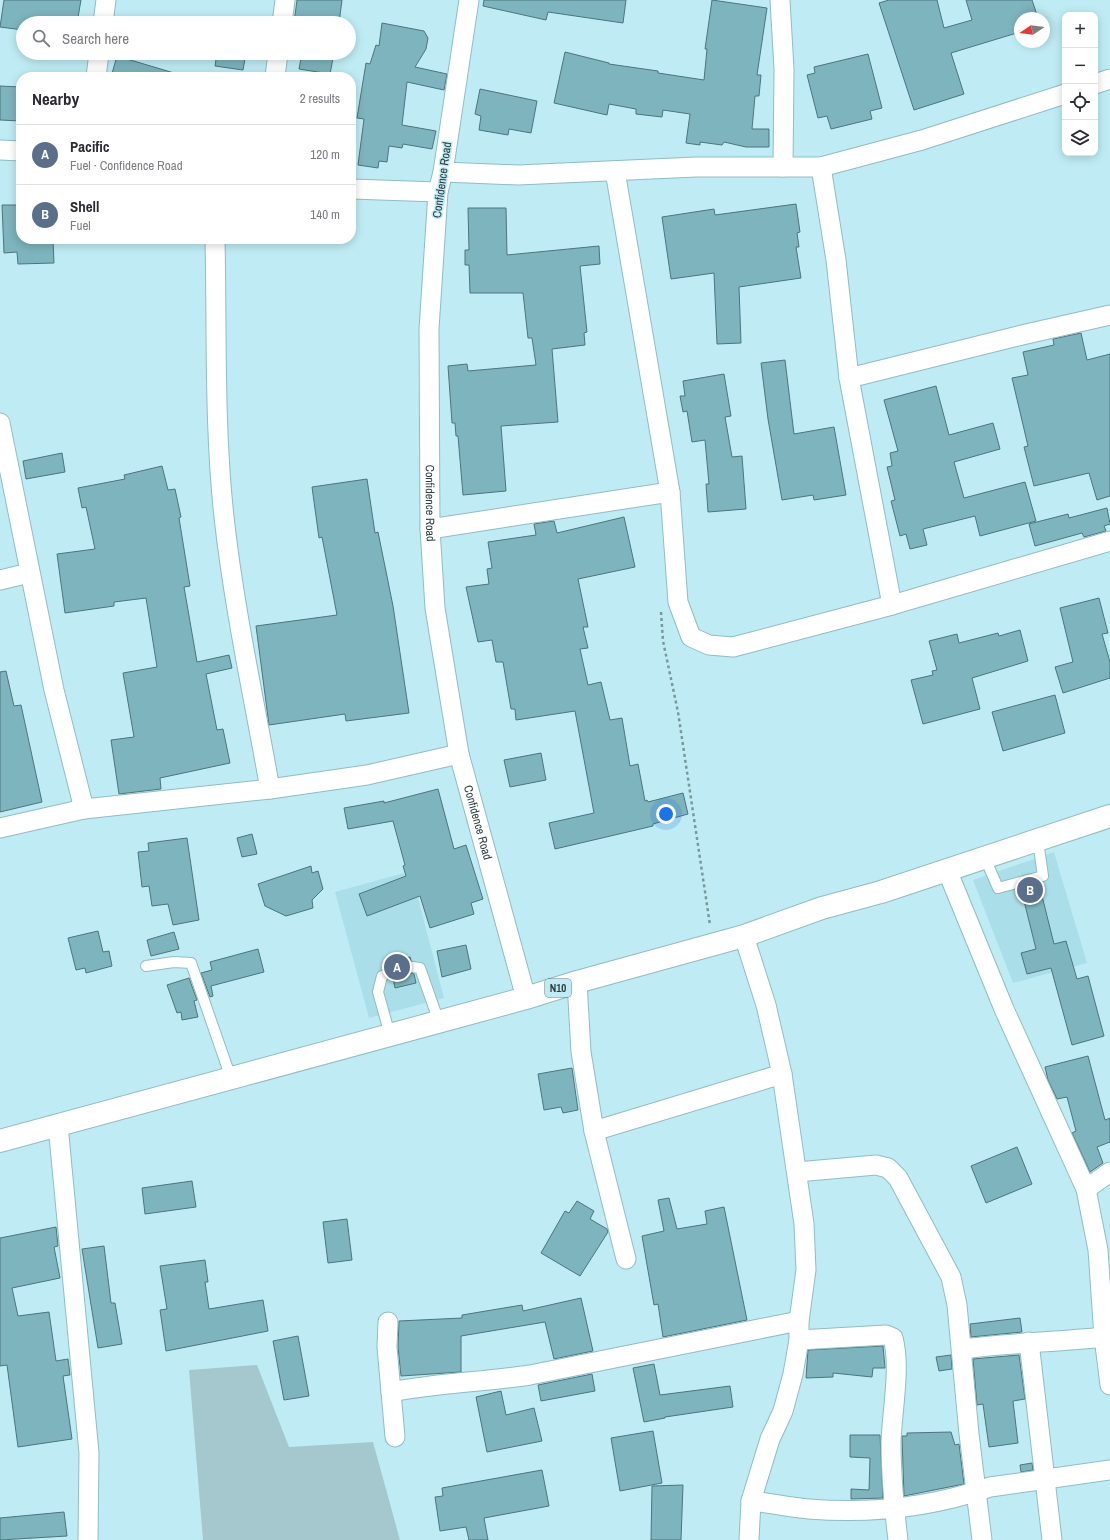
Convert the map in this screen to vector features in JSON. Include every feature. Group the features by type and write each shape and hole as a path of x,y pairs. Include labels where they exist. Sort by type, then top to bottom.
{"main road":[{"name":"N10","path":"0,1141 439,1022 744,936 822,908 882,892 1110,816"}],"street":[{"path":"104,16 106,0"},
{"path":"283,16 286,0"},
{"name":"Confidence Road","path":"469,0 443,172 438,192 429,329 430,529 436,608 459,754 526,998"},
{"path":"780,0 784,69 783,167"},
{"path":"97,72 98,60"},
{"path":"276,72 277,60"},
{"path":"1098,83 1110,79"},
{"path":"443,172 518,175 696,167 821,167 922,140 1062,95"},
{"path":"0,150 16,151"},
{"path":"821,167 836,260 850,378 892,605"},
{"path":"615,171 670,492 678,602 691,637 709,645 733,647 892,605 1110,541"},
{"path":"356,189 438,192"},
{"path":"215,244 217,428 224,518 241,626 270,789"},
{"path":"850,378 1022,335 1110,315"},
{"path":"0,423 29,573 54,690 84,809"},
{"path":"430,529 670,492"},
{"path":"0,580 29,573"},
{"path":"0,828 84,809 270,789 367,775 459,754"},
{"path":"947,870 1004,1009 1086,1189 1098,1250 1104,1337 1110,1385"},
{"path":"744,936 766,1005 782,1074 804,1224 806,1270 794,1374 783,1411 770,1439 751,1500 749,1540"},
{"path":"577,982 581,1052 594,1131 626,1259"},
{"path":"594,1131 782,1074"},
{"path":"58,1125 89,1453 88,1540"},
{"path":"797,1172 876,1165 888,1168 898,1178 951,1277 957,1304 975,1492 982,1540"},
{"path":"1086,1189 1110,1172"},
{"path":"391,1392 423,1386 487,1382 530,1375 799,1321"},
{"path":"388,1322 387,1347 395,1437"},
{"path":"799,1340 886,1335 893,1338 896,1345 891,1441 894,1509 898,1540"},
{"path":"962,1349 1030,1342 1046,1343 1104,1337"},
{"path":"1030,1342 1052,1540"},
{"path":"751,1500 807,1509 894,1509 975,1492 990,1487 1044,1478 1110,1470"}],"lane":[{"path":"985,858 998,888 1043,876 1038,841"},
{"path":"146,966 174,962 191,963 231,1078"},
{"path":"412,967 420,968 424,976 439,1022"},
{"path":"390,1035 378,992 382,976 391,972"}],"path":[{"path":"678,602 661,611 663,641 678,712 714,944"}],"shaded area":[{"path":"1054,852 1087,963 1013,983 973,880"},
{"path":"404,873 411,899 418,898 444,998 369,1018 335,892"},
{"path":"257,1365 289,1447 373,1442 400,1540 203,1540 189,1370"}],"building":[{"path":"4,0 81,0 78,16 16,16 16,29 0,27"},
{"path":"297,0 342,0 340,16 295,16"},
{"path":"484,0 626,0 623,23 548,12 546,20 483,6"},
{"path":"712,0 767,8 757,75 761,75 759,96 755,96 752,129 769,129 769,147 746,147 724,142 722,145 700,142 700,145 686,143 690,114 663,110 662,117 636,114 636,109 609,104 607,115 554,103 565,52 609,64 658,71 658,73 704,80 707,49 705,49"},
{"path":"889,0 937,0 944,28 972,20 966,0 1032,0 1036,12 1014,12 1014,34 951,53 964,94 914,110 879,3"},
{"path":"382,23 424,31 428,38 426,49 415,67 447,74 444,90 407,82 402,125 436,131 432,149 403,144 402,148 389,146 387,162 379,161 378,168 358,165 364,119 357,118 366,63 370,64 376,45 379,46"},
{"path":"868,54 882,108 870,111 872,119 831,129 827,116 818,118 807,75 815,73 814,67"},
{"path":"116,60 130,60 171,72 112,72"},
{"path":"216,60 245,60 243,70 215,66"},
{"path":"301,60 333,60 330,72 318,72 299,69"},
{"path":"0,86 16,87 16,121 0,120"},
{"path":"480,89 537,101 531,133 509,129 508,135 479,130 481,116 475,114"},
{"path":"796,204 800,232 797,233 799,247 796,247 801,278 739,287 741,343 717,344 714,273 671,279 662,217 714,209 715,215"},
{"path":"2,205 16,205 16,244 53,244 54,263 18,264 17,252 4,253"},
{"path":"468,208 506,208 507,255 599,246 600,264 580,266 587,332 584,333 585,345 552,349 558,422 501,426 506,491 463,495 458,436 456,436 455,423 452,423 448,366 467,364 468,371 536,365 532,338 528,338 523,293 470,293 469,265 465,265 465,250 469,250"},
{"path":"1081,333 1087,360 1110,354 1110,496 1097,500 1089,473 1034,486 1024,447 1028,446 1012,378 1028,375 1023,352 1054,345 1053,339"},
{"path":"785,360 794,434 834,427 846,495 814,500 813,495 782,500 768,419 761,363"},
{"path":"724,374 731,416 725,417 732,457 742,456 746,509 708,512 706,484 709,484 705,440 692,442 687,411 683,412 680,396 685,396 683,381"},
{"path":"936,386 949,435 993,423 1000,449 954,462 964,498 1025,482 1036,521 980,536 975,516 923,529 927,545 910,549 906,534 900,536 891,501 895,500 887,467 892,466 890,453 898,451 884,400"},
{"path":"62,453 65,472 26,479 23,461"},
{"path":"162,466 168,490 175,489 181,517 179,518 190,586 184,587 197,662 229,655 232,668 206,674 217,730 223,729 230,763 160,778 161,789 119,794 111,740 134,737 123,673 157,667 146,598 114,602 114,606 65,613 57,554 95,549 86,507 82,508 78,488 125,479 124,475"},
{"path":"367,479 375,533 378,532 393,606 409,713 346,721 345,714 269,725 256,626 337,615 322,537 319,538 312,487"},
{"path":"1107,508 1110,524 1104,526 1106,531 1084,537 1082,533 1035,546 1029,524 1068,514 1069,518"},
{"path":"624,517 635,567 578,579 588,627 583,627 588,648 580,649 588,685 601,682 610,720 622,718 630,766 638,764 645,801 647,800 648,802 683,793 688,814 653,824 653,826 555,849 549,823 594,813 575,711 516,720 515,709 511,709 503,662 496,662 492,640 478,642 466,587 489,584 487,569 492,568 488,542 536,535 534,524 554,521 557,533"},
{"path":"1099,598 1108,633 1102,634 1110,662 1110,678 1063,693 1055,667 1073,662 1060,608"},
{"path":"1020,630 1028,661 972,678 980,709 923,724 911,680 933,675 932,671 937,670 929,641 957,634 959,643 998,633 999,636"},
{"path":"6,671 14,706 21,705 42,802 0,812 0,672"},
{"path":"1055,695 1065,733 1003,751 992,712"},
{"path":"541,753 546,780 510,787 504,760"},
{"path":"438,789 454,849 466,845 483,899 471,903 474,914 430,928 420,896 367,916 359,894 406,876 403,866 405,865 393,821 348,829 344,808 384,801 384,803"},
{"path":"252,834 257,854 242,857 237,838"},
{"path":"187,838 199,920 173,925 168,904 152,906 149,886 142,887 138,852 149,851 148,843"},
{"path":"311,866 312,873 318,871 323,889 312,900 313,908 286,916 265,906 258,884"},
{"path":"1039,884 1054,944 1066,941 1077,979 1088,976 1104,1036 1072,1045 1051,968 1027,974 1021,953 1036,949 1021,889"},
{"path":"98,931 103,952 109,951 112,966 86,973 85,968 76,970 68,938"},
{"path":"174,932 179,949 151,956 147,940"},
{"path":"466,945 471,969 442,977 437,951"},
{"path":"258,949 264,972 211,986 213,996 210,997 201,973 212,970 210,962"},
{"path":"410,957 411,961 407,963 406,969 408,972 414,974 416,983 395,988 393,978 396,975 397,970 390,966 389,962"},
{"path":"189,978 197,1000 194,1001 198,1017 182,1020 181,1012 177,1013 167,985"},
{"path":"1088,1056 1105,1120 1110,1118 1110,1142 1097,1147 1103,1163 1090,1172 1072,1133 1076,1131 1067,1097 1057,1099 1048,1080 1045,1067"},
{"path":"572,1068 578,1110 563,1113 561,1107 544,1110 538,1074"},
{"path":"1017,1147 1032,1184 986,1203 971,1166"},
{"path":"192,1181 196,1207 145,1214 142,1188"},
{"path":"669,1198 677,1229 707,1224 705,1211 724,1207 747,1320 663,1337 658,1304 654,1305 642,1236 664,1231 658,1200"},
{"path":"577,1201 594,1211 590,1219 607,1229 608,1232 580,1276 541,1253 565,1211 569,1213"},
{"path":"347,1219 352,1260 328,1263 323,1222"},
{"path":"56,1227 58,1246 54,1247 60,1278 12,1288 18,1316 49,1312 56,1361 68,1359 70,1375 63,1376 72,1439 18,1447 7,1365 0,1366 0,1238"},
{"path":"104,1246 111,1303 115,1303 122,1344 98,1348 82,1249"},
{"path":"205,1260 208,1282 205,1282 209,1309 263,1300 268,1331 166,1351 160,1310 167,1309 160,1266"},
{"path":"581,1298 593,1351 554,1359 545,1322 461,1336 461,1372 401,1376 398,1347 399,1321 462,1318 462,1315 522,1305 523,1311"},
{"path":"1020,1318 1022,1332 971,1337 970,1324"},
{"path":"298,1336 309,1396 284,1400 273,1341"},
{"path":"883,1346 885,1368 873,1368 872,1377 833,1373 833,1377 806,1378 808,1350"},
{"path":"951,1355 952,1369 939,1371 936,1357"},
{"path":"1019,1355 1025,1399 1013,1401 1018,1443 989,1447 983,1404 977,1405 973,1359"},
{"path":"654,1364 660,1395 730,1386 733,1407 665,1417 644,1422 633,1368"},
{"path":"592,1374 595,1391 541,1401 538,1385"},
{"path":"501,1391 506,1415 534,1408 542,1441 487,1452 476,1397"},
{"path":"653,1431 662,1483 620,1491 611,1438"},
{"path":"951,1432 955,1445 959,1444 964,1484 904,1496 902,1436 907,1436 907,1433"},
{"path":"850,1435 880,1435 883,1498 851,1499 851,1489 869,1490 870,1458 850,1457"},
{"path":"1032,1463 1033,1470 1021,1472 1020,1465"},
{"path":"542,1470 549,1506 484,1518 488,1540 469,1540 466,1527 440,1531 435,1497 443,1496 442,1488"},
{"path":"683,1485 681,1540 651,1540 652,1486"},
{"path":"64,1512 67,1536 0,1540 0,1518"}],"place":[{"name":"Shell","path":"1030,890"},
{"name":"Pacific","path":"397,967"}]}
